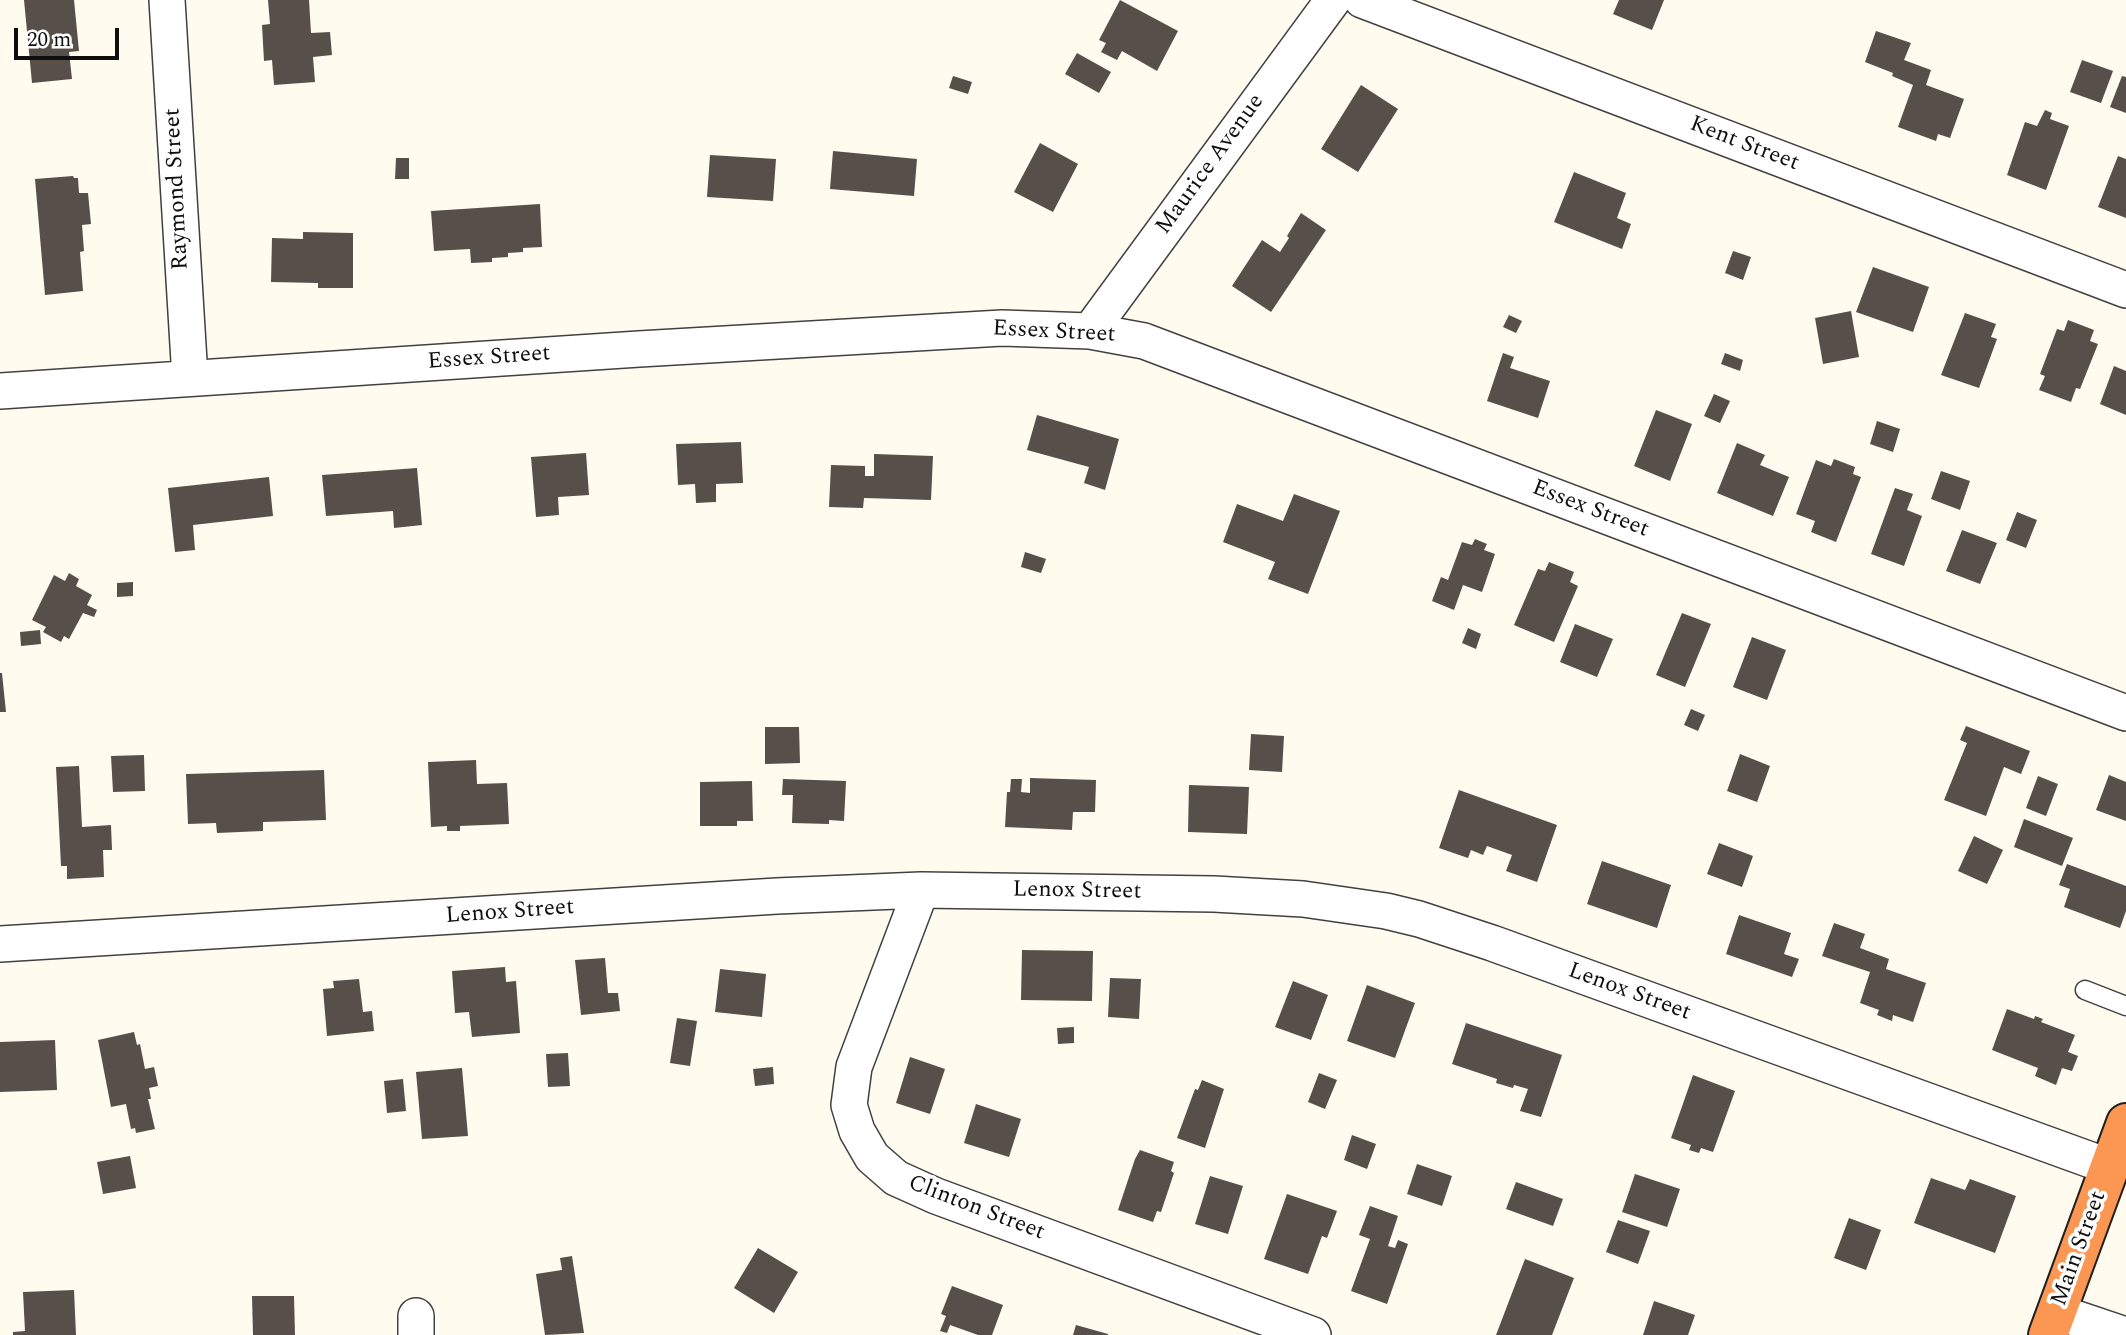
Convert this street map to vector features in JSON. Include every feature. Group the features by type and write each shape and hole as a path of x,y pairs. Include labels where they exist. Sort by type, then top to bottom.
{"highway":[{"name":"Main Street","path":"2053,1323 2126,1123"}],"street":[{"name":"Raymond Street","path":"167,0 190,378"},
{"name":"Maurice Avenue","path":"1090,331 1332,0"},
{"name":"Kent Street","path":"1362,0 2126,290"},
{"name":"Essex Street","path":"0,391 988,329 1050,328 1090,331 1144,341 2126,713"},
{"name":"Lenox Street","path":"0,944 921,890 1214,894 1303,899 1386,911 1492,943 2110,1167"},
{"name":"Clinton Street","path":"921,890 854,1067 849,1105 857,1132 872,1157 896,1178 936,1196 1313,1335"},
{"path":"2053,1323 2125,1335"}],"lane":[{"path":"2085,990 2126,1006"}],"building":[{"path":"24,0 74,0 79,51 69,52 72,79 32,83"},
{"path":"268,0 309,0 311,33 330,32 332,55 313,57 315,82 274,85 272,60 264,61 262,25 270,24"},
{"path":"1120,0 1178,31 1157,71 1122,51 1117,60 1101,52 1106,43 1099,40"},
{"path":"1619,0 1664,0 1652,30 1613,14"},
{"path":"1876,31 1911,43 1904,60 1931,70 1926,85 1964,99 1950,138 1938,134 1936,141 1898,127 1913,85 1892,76 1893,73 1865,62"},
{"path":"1077,53 1111,72 1099,93 1065,74"},
{"path":"2082,60 2113,71 2101,103 2070,92"},
{"path":"953,76 972,82 968,94 949,88"},
{"path":"2122,76 2126,77 2126,113 2110,107"},
{"path":"1361,85 1398,109 1358,172 1321,149"},
{"path":"2045,110 2052,113 2050,119 2069,126 2046,190 2007,175 2025,122 2037,126"},
{"path":"1040,143 1078,164 1053,212 1014,192"},
{"path":"833,151 917,159 914,196 830,189"},
{"path":"710,155 776,159 773,201 707,197"},
{"path":"2118,156 2126,159 2126,218 2098,207"},
{"path":"396,158 409,158 409,179 395,179"},
{"path":"1574,172 1626,193 1617,218 1631,224 1622,249 1554,222"},
{"path":"73,176 78,178 79,193 88,193 91,224 82,225 84,251 80,252 83,291 45,295 35,179"},
{"path":"540,204 542,247 523,248 523,252 508,253 508,257 492,258 492,262 471,263 470,249 434,251 431,211"},
{"path":"1301,213 1326,230 1271,312 1232,286 1262,240 1280,252"},
{"path":"303,232 353,233 353,288 318,288 318,283 271,282 272,238 303,239"},
{"path":"1733,251 1751,257 1743,280 1725,273"},
{"path":"1873,267 1929,287 1913,332 1856,312"},
{"path":"1851,311 1859,357 1823,364 1815,318"},
{"path":"1965,313 1996,324 1991,337 1997,339 1979,388 1941,375"},
{"path":"1509,315 1522,321 1516,333 1503,327"},
{"path":"2068,320 2094,330 2090,341 2098,344 2080,389 2076,388 2071,402 2039,390 2045,376 2040,374 2057,329 2064,331"},
{"path":"1503,353 1514,357 1510,368 1550,381 1538,418 1487,401"},
{"path":"1725,353 1743,360 1740,371 1721,364"},
{"path":"2114,366 2126,371 2126,415 2100,404"},
{"path":"1714,394 1730,401 1720,423 1704,416"},
{"path":"1656,410 1692,424 1670,481 1634,466"},
{"path":"1037,415 1119,439 1105,490 1084,483 1089,467 1027,450"},
{"path":"1877,421 1900,429 1893,452 1870,444"},
{"path":"741,442 743,483 716,484 716,502 696,503 695,484 678,485 676,444"},
{"path":"1737,443 1765,455 1760,465 1789,477 1773,516 1717,493"},
{"path":"586,453 589,495 558,497 559,515 536,517 531,457"},
{"path":"874,454 933,456 931,500 864,498 863,508 829,507 831,465 865,466 865,476 874,476"},
{"path":"1834,459 1855,467 1853,474 1861,477 1836,542 1811,532 1815,521 1796,514 1816,460 1831,466"},
{"path":"417,468 422,525 394,528 393,511 326,516 322,475"},
{"path":"1941,471 1970,481 1960,510 1931,499"},
{"path":"269,477 273,516 193,525 195,550 175,552 168,488"},
{"path":"1895,488 1913,494 1907,510 1922,516 1904,566 1871,554"},
{"path":"1294,494 1340,511 1308,594 1268,579 1275,562 1223,542 1237,504 1283,521"},
{"path":"2017,512 2037,520 2026,548 2006,540"},
{"path":"1962,530 1997,543 1980,584 1946,571"},
{"path":"1475,539 1487,544 1484,550 1495,554 1482,592 1463,585 1454,610 1432,601 1441,577 1448,580 1462,542 1472,545"},
{"path":"1025,552 1046,559 1041,573 1021,567"},
{"path":"1549,562 1574,572 1570,582 1578,586 1554,642 1514,625 1538,569 1545,571"},
{"path":"69,573 79,579 76,586 92,595 87,605 97,610 94,617 83,613 69,639 64,636 61,642 43,632 46,627 32,620 54,575 65,581"},
{"path":"133,582 133,596 117,597 117,583"},
{"path":"1682,613 1711,624 1685,687 1656,675"},
{"path":"1575,624 1613,639 1597,677 1560,662"},
{"path":"1468,628 1481,634 1476,649 1462,643"},
{"path":"40,630 41,644 21,646 20,632"},
{"path":"1752,637 1786,650 1767,700 1733,687"},
{"path":"2,673 6,712 0,712"},
{"path":"1691,709 1705,715 1698,731 1684,725"},
{"path":"1966,726 2030,751 2021,774 2004,767 1986,816 1944,800 1967,743 1960,740"},
{"path":"765,727 799,727 800,763 765,764"},
{"path":"1251,734 1284,736 1282,772 1249,770"},
{"path":"1740,754 1770,766 1757,802 1727,791"},
{"path":"144,755 145,791 113,792 111,756"},
{"path":"476,760 477,784 507,783 509,824 460,826 460,831 447,831 447,826 431,827 428,762"},
{"path":"79,766 82,827 111,825 112,850 103,850 104,877 67,879 67,866 61,866 56,767"},
{"path":"324,770 326,820 263,822 263,831 217,833 216,823 188,824 186,774"},
{"path":"2109,775 2126,782 2126,821 2096,810"},
{"path":"2038,776 2058,784 2046,816 2026,808"},
{"path":"1030,778 1096,780 1095,812 1073,812 1072,830 1005,827 1007,792 1010,792 1011,779 1022,779 1021,792 1030,793"},
{"path":"783,779 846,781 844,821 829,820 829,824 792,823 793,795 782,795"},
{"path":"752,781 753,821 737,821 737,826 700,826 700,782"},
{"path":"1189,785 1249,787 1247,834 1188,832"},
{"path":"1459,790 1557,825 1537,882 1506,871 1512,855 1487,846 1483,855 1471,850 1468,858 1439,848"},
{"path":"2024,819 2073,838 2062,866 2014,847"},
{"path":"1974,836 2003,850 1987,884 1958,871"},
{"path":"1719,843 1753,856 1742,887 1707,874"},
{"path":"1602,861 1671,885 1657,928 1587,904"},
{"path":"2067,864 2126,886 2126,911 2120,928 2064,907 2070,889 2059,885"},
{"path":"1739,915 1791,933 1784,954 1799,959 1792,977 1726,954"},
{"path":"1834,923 1865,934 1860,948 1889,959 1886,969 1926,983 1913,1022 1893,1015 1892,1021 1877,1015 1879,1010 1860,1003 1870,972 1822,956"},
{"path":"1022,950 1093,951 1092,1001 1021,1000"},
{"path":"605,958 608,993 618,993 620,1011 581,1015 575,960"},
{"path":"505,967 506,982 516,981 520,1033 472,1037 469,1012 455,1013 452,971"},
{"path":"720,969 766,974 762,1017 715,1012"},
{"path":"1110,978 1141,979 1139,1019 1108,1017"},
{"path":"359,979 363,1012 372,1011 374,1031 327,1036 323,989 334,988 333,981"},
{"path":"1293,981 1328,995 1311,1040 1275,1027"},
{"path":"1367,985 1415,1003 1395,1058 1347,1041"},
{"path":"2007,1009 2034,1019 2035,1016 2043,1019 2041,1022 2075,1035 2068,1052 2078,1056 2072,1071 2062,1068 2056,1085 2035,1076 2038,1068 1992,1050"},
{"path":"677,1018 697,1021 690,1066 670,1063"},
{"path":"1466,1023 1562,1055 1541,1117 1520,1111 1528,1089 1496,1083 1497,1079 1452,1064"},
{"path":"1074,1027 1074,1043 1058,1044 1057,1028"},
{"path":"134,1032 137,1045 140,1044 145,1069 154,1067 158,1086 149,1088 151,1099 148,1099 155,1129 136,1133 135,1128 131,1129 126,1104 111,1107 98,1040"},
{"path":"55,1040 57,1090 0,1092 0,1042"},
{"path":"568,1053 570,1086 548,1087 546,1054"},
{"path":"910,1057 945,1069 930,1114 896,1103"},
{"path":"773,1067 774,1084 755,1086 753,1069"},
{"path":"462,1068 468,1136 422,1139 416,1072"},
{"path":"1319,1073 1337,1080 1325,1109 1308,1102"},
{"path":"1693,1075 1735,1091 1713,1152 1701,1148 1699,1153 1689,1150 1691,1145 1671,1138"},
{"path":"403,1079 406,1111 387,1113 384,1081"},
{"path":"1202,1080 1224,1089 1205,1148 1177,1138 1195,1089 1198,1090"},
{"path":"976,1104 1021,1119 1009,1157 964,1143"},
{"path":"1352,1135 1376,1144 1367,1169 1344,1160"},
{"path":"1140,1150 1174,1162 1171,1171 1174,1173 1161,1212 1157,1211 1153,1222 1118,1210"},
{"path":"130,1156 136,1188 103,1194 97,1162"},
{"path":"1417,1164 1452,1176 1442,1206 1407,1194"},
{"path":"1635,1174 1680,1189 1667,1227 1622,1212"},
{"path":"1210,1176 1243,1186 1228,1234 1195,1224"},
{"path":"1931,1178 1965,1190 1970,1179 2016,1196 1995,1253 1914,1223"},
{"path":"1516,1182 1563,1199 1553,1226 1506,1209"},
{"path":"1287,1194 1337,1211 1327,1238 1322,1236 1308,1274 1264,1259"},
{"path":"1370,1206 1398,1216 1388,1246 1395,1248 1398,1240 1408,1244 1387,1304 1351,1291 1370,1239 1359,1235"},
{"path":"1849,1218 1881,1230 1866,1270 1834,1258"},
{"path":"1618,1220 1650,1231 1638,1264 1606,1252"},
{"path":"758,1248 798,1272 774,1313 734,1288"},
{"path":"572,1256 584,1333 545,1335 536,1274 562,1270 560,1258"},
{"path":"1525,1259 1574,1278 1552,1335 1496,1335"},
{"path":"952,1286 1003,1305 992,1335 978,1335 950,1325 947,1333 940,1331 946,1316 941,1314"},
{"path":"74,1290 76,1335 13,1335 13,1332 25,1331 23,1292"},
{"path":"252,1296 294,1296 295,1335 253,1335"},
{"path":"1654,1301 1695,1315 1688,1335 1643,1335"},
{"path":"1076,1325 1108,1334 1108,1335 1073,1335"}]}
